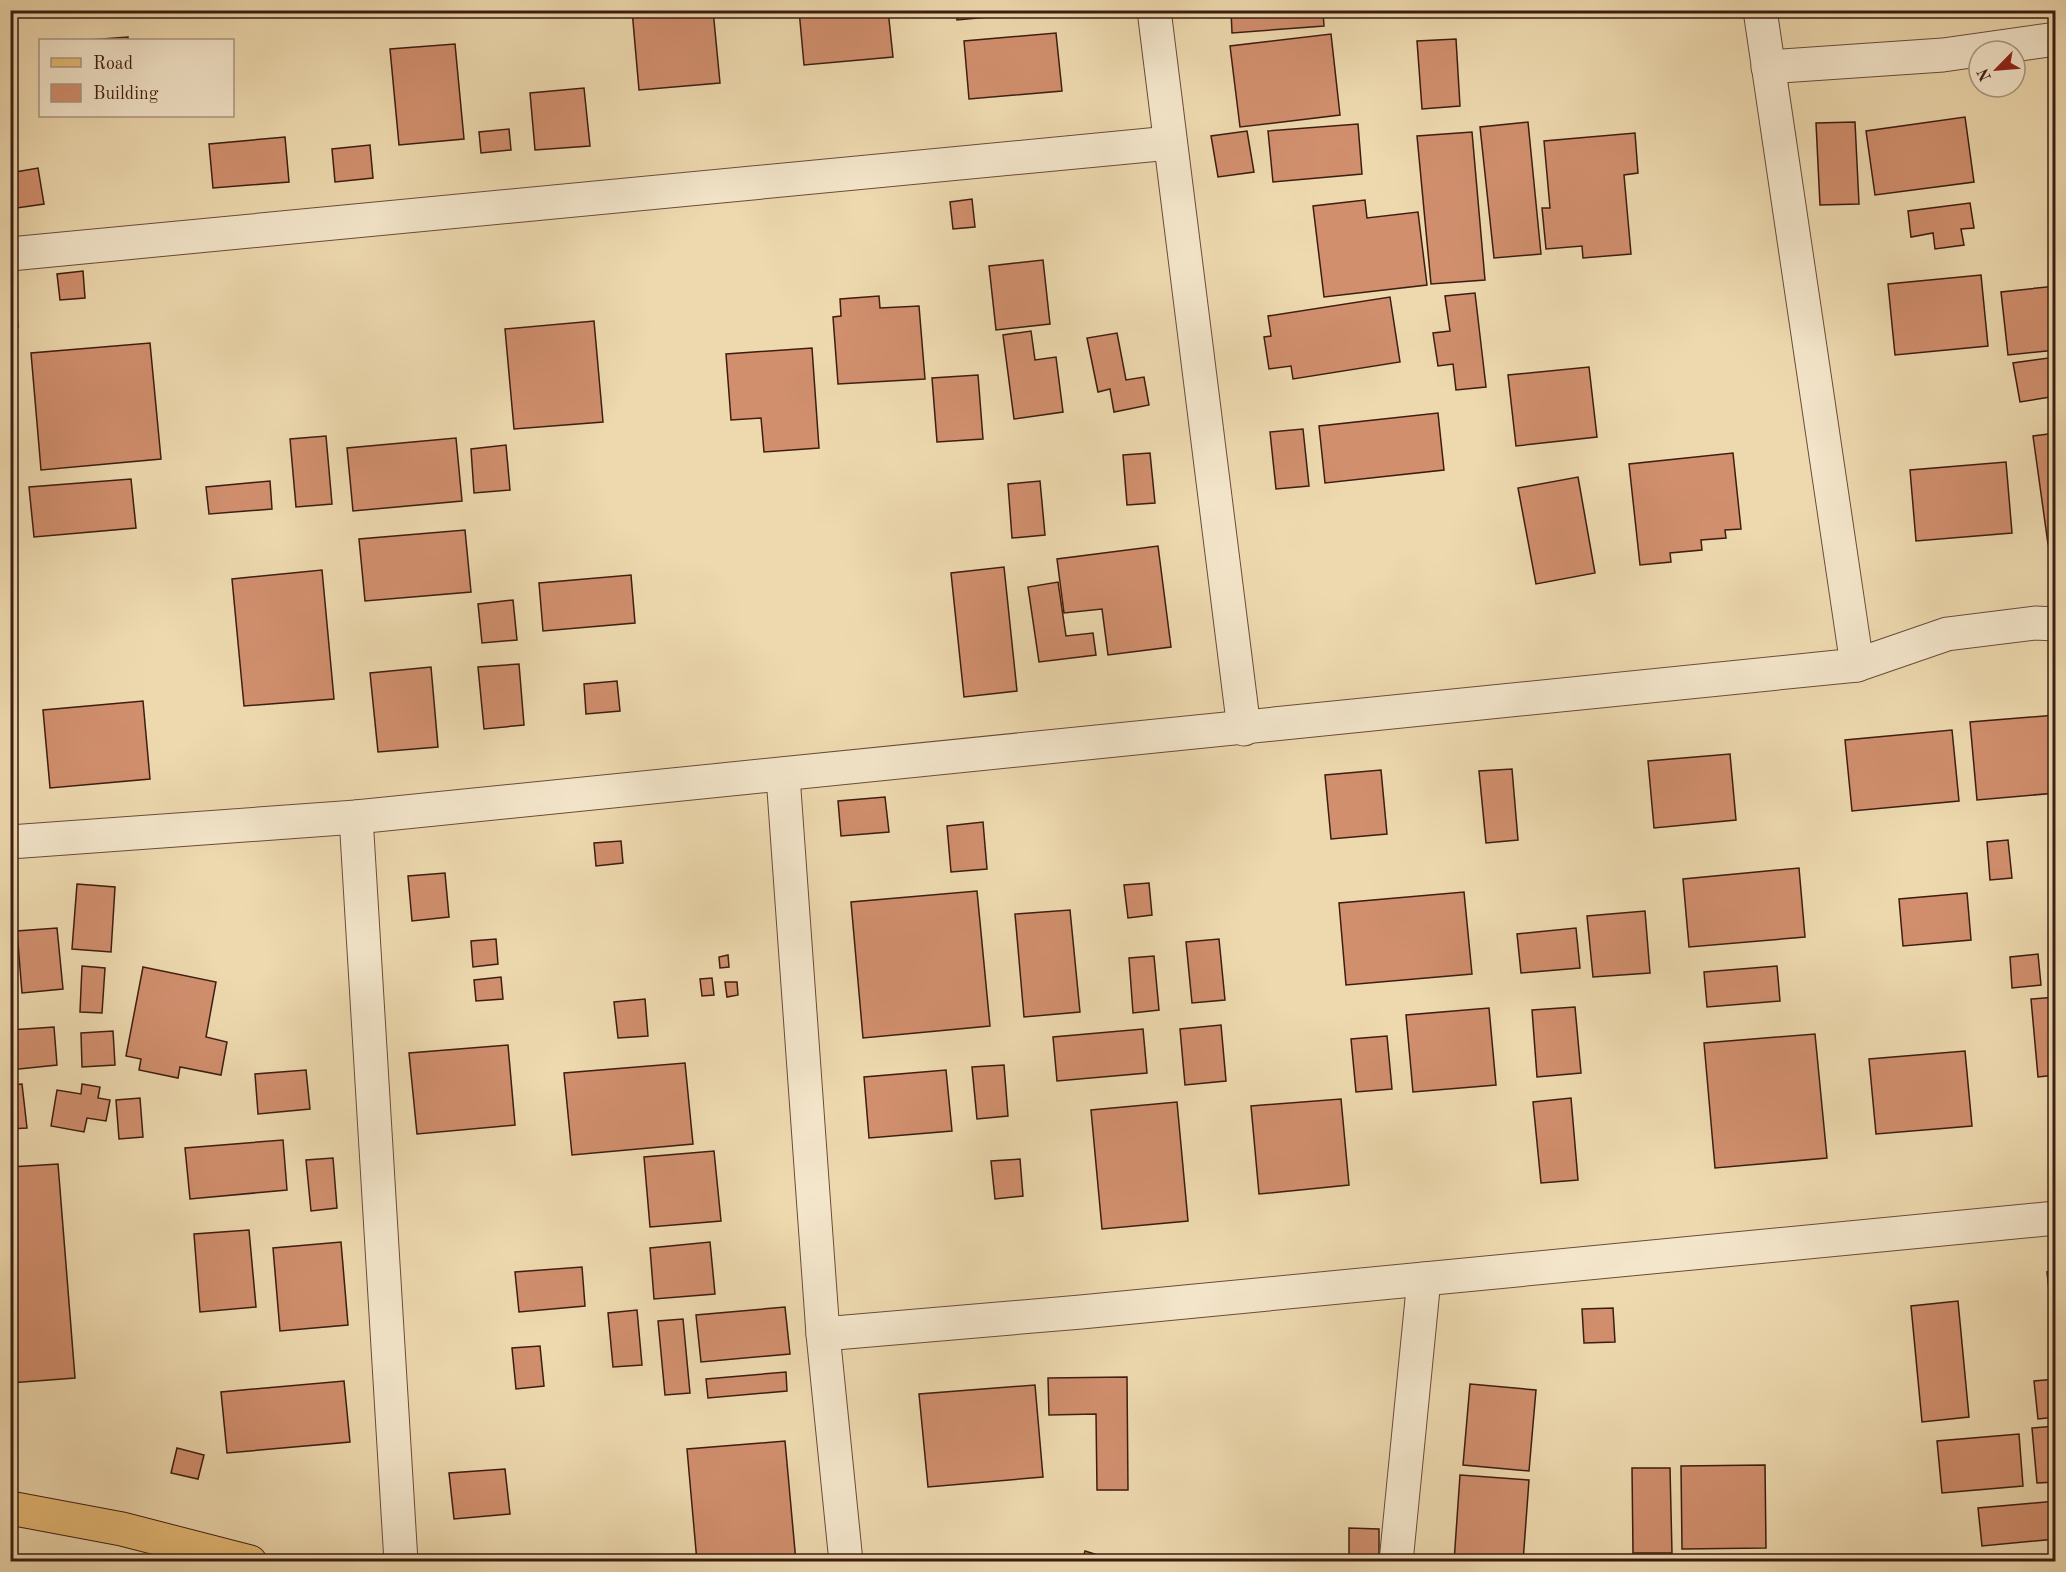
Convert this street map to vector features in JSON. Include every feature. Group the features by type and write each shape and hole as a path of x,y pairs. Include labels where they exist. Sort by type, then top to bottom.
{"main road":[{"path":"10,1508 122,1529 250,1562"}],"street":[{"path":"1154,10 1244,729"},
{"path":"1760,10 1857,666"},
{"path":"1767,67 1943,55 2055,39"},
{"path":"10,254 1170,143"},
{"path":"10,842 356,817 783,776 1857,666 1947,634 2035,623 2055,624"},
{"path":"783,776 824,1334 846,1562"},
{"path":"356,817 401,1562"},
{"path":"824,1334 1424,1280 2055,1218"},
{"path":"1396,1562 1424,1280"}],"building":[{"path":"144,10 222,10 145,17"},
{"path":"632,10 713,10 720,83 639,90"},
{"path":"799,10 888,10 893,57 804,65"},
{"path":"956,10 988,10 988,17 957,20"},
{"path":"1231,10 1323,10 1324,26 1232,33"},
{"path":"1056,33 1062,91 969,99 964,41"},
{"path":"1331,34 1340,115 1240,127 1230,46"},
{"path":"128,37 128,39 101,39"},
{"path":"1456,39 1460,106 1422,109 1417,41"},
{"path":"455,44 464,139 399,145 390,49"},
{"path":"584,88 590,146 535,150 530,93"},
{"path":"1965,117 1974,182 1875,195 1866,131"},
{"path":"1528,122 1541,254 1494,258 1480,127"},
{"path":"1855,122 1859,204 1820,205 1816,123"},
{"path":"1358,124 1362,174 1273,182 1268,131"},
{"path":"509,129 511,150 481,153 479,132"},
{"path":"1247,131 1254,172 1218,177 1211,136"},
{"path":"1472,132 1485,280 1431,284 1417,136"},
{"path":"1635,133 1638,173 1624,175 1631,254 1583,258 1582,246 1546,249 1542,208 1550,208 1544,141"},
{"path":"285,137 289,182 213,188 209,144"},
{"path":"370,145 373,178 335,182 332,149"},
{"path":"38,168 44,204 10,209 10,173"},
{"path":"972,199 975,227 953,229 950,202"},
{"path":"1365,200 1367,218 1418,212 1427,285 1324,297 1313,206"},
{"path":"1970,203 1974,228 1961,229 1964,245 1935,249 1933,233 1911,237 1908,211"},
{"path":"1043,260 1050,324 996,330 989,266"},
{"path":"83,271 85,298 60,300 57,274"},
{"path":"1981,275 1988,346 1895,355 1888,284"},
{"path":"2056,286 2056,350 2008,355 2001,292"},
{"path":"1475,293 1486,387 1456,390 1453,364 1438,366 1433,333 1450,331 1445,296"},
{"path":"10,294 15,294 18,327 10,327"},
{"path":"879,296 880,308 919,306 925,379 838,384 833,317 841,316 840,299"},
{"path":"1390,297 1400,362 1293,379 1291,366 1269,369 1264,337 1271,336 1268,316"},
{"path":"594,321 603,422 514,429 505,329"},
{"path":"1031,331 1035,360 1056,357 1063,412 1014,419 1003,335"},
{"path":"1117,333 1126,380 1144,377 1149,405 1114,412 1110,389 1098,392 1087,338"},
{"path":"150,343 161,459 41,470 31,353"},
{"path":"812,348 819,448 764,452 761,418 731,420 726,354"},
{"path":"2056,357 2056,396 2020,402 2013,363"},
{"path":"1589,367 1597,437 1516,446 1508,375"},
{"path":"978,375 983,439 937,442 932,378"},
{"path":"1438,413 1444,470 1325,483 1319,426"},
{"path":"1303,429 1309,486 1276,489 1270,432"},
{"path":"10,431 16,483 10,483"},
{"path":"2056,433 2056,543 2048,544 2033,436"},
{"path":"326,436 332,504 296,507 290,439"},
{"path":"456,438 462,501 353,511 347,448"},
{"path":"506,445 510,490 474,493 471,449"},
{"path":"1150,453 1155,503 1127,505 1123,455"},
{"path":"1733,453 1741,529 1725,530 1726,538 1701,540 1702,550 1670,553 1671,562 1640,565 1629,464"},
{"path":"2006,462 2012,533 1916,541 1910,470"},
{"path":"1578,477 1595,573 1536,584 1518,488"},
{"path":"131,479 136,528 34,537 29,487"},
{"path":"270,481 272,509 209,514 206,487"},
{"path":"1040,481 1045,535 1012,538 1008,484"},
{"path":"465,530 471,592 365,601 359,539"},
{"path":"1158,546 1171,647 1108,655 1102,609 1064,613 1057,559"},
{"path":"1004,567 1017,691 964,697 951,573"},
{"path":"322,570 334,699 244,706 232,579"},
{"path":"631,575 635,623 543,631 539,583"},
{"path":"1058,582 1066,636 1093,633 1096,655 1039,662 1028,587"},
{"path":"513,600 517,640 482,643 478,604"},
{"path":"519,664 524,725 484,729 478,667"},
{"path":"431,667 438,747 378,752 370,673"},
{"path":"617,681 620,711 586,714 584,684"},
{"path":"143,701 150,779 50,788 43,710"},
{"path":"2056,715 2056,793 1977,800 1970,722"},
{"path":"1952,730 1959,801 1852,811 1845,740"},
{"path":"1730,754 1736,820 1654,828 1648,761"},
{"path":"1512,769 1518,840 1486,843 1479,771"},
{"path":"1381,770 1387,834 1331,839 1325,775"},
{"path":"885,797 889,832 841,836 838,801"},
{"path":"983,822 987,869 951,872 947,826"},
{"path":"2008,840 2012,878 1990,880 1987,842"},
{"path":"621,841 623,863 596,866 594,843"},
{"path":"1799,868 1805,937 1689,947 1683,879"},
{"path":"445,873 449,917 412,921 408,876"},
{"path":"1149,883 1152,915 1128,918 1124,885"},
{"path":"77,884 115,887 111,952 72,949"},
{"path":"977,891 990,1026 863,1038 851,902"},
{"path":"1464,892 1472,974 1346,985 1339,903"},
{"path":"1967,893 1971,940 1903,946 1899,899"},
{"path":"1070,910 1080,1012 1024,1017 1015,914"},
{"path":"1645,911 1650,973 1593,977 1587,916"},
{"path":"57,928 63,989 22,993 17,931"},
{"path":"1576,928 1580,968 1521,973 1517,934"},
{"path":"496,939 498,964 473,967 471,941"},
{"path":"1219,939 1225,1000 1192,1003 1186,942"},
{"path":"2038,954 2041,985 2012,988 2010,957"},
{"path":"728,955 729,967 720,968 719,957"},
{"path":"1154,956 1159,1010 1133,1013 1129,958"},
{"path":"82,966 105,968 102,1013 80,1012"},
{"path":"1777,966 1780,1001 1707,1007 1704,972"},
{"path":"143,967 216,982 206,1037 227,1042 221,1075 180,1067 178,1078 139,1070 141,1059 126,1056"},
{"path":"501,977 503,999 476,1001 474,980"},
{"path":"712,978 714,995 702,996 700,979"},
{"path":"725,982 737,982 738,995 727,997"},
{"path":"2056,997 2056,1075 2038,1077 2031,999"},
{"path":"645,999 648,1036 618,1038 614,1002"},
{"path":"1575,1007 1581,1073 1537,1077 1532,1010"},
{"path":"1489,1008 1496,1085 1413,1092 1406,1015"},
{"path":"1221,1025 1226,1081 1185,1085 1180,1029"},
{"path":"54,1027 57,1065 10,1070 10,1030"},
{"path":"1143,1029 1147,1073 1057,1081 1053,1037"},
{"path":"113,1031 115,1065 82,1067 81,1033"},
{"path":"1815,1034 1827,1158 1715,1168 1704,1043"},
{"path":"1387,1036 1392,1089 1356,1092 1351,1039"},
{"path":"508,1045 515,1125 417,1134 409,1053"},
{"path":"1965,1051 1972,1126 1876,1134 1869,1059"},
{"path":"685,1063 693,1144 572,1155 564,1073"},
{"path":"1004,1065 1008,1116 977,1119 972,1067"},
{"path":"306,1070 310,1109 258,1114 255,1074"},
{"path":"946,1070 952,1131 869,1138 864,1077"},
{"path":"22,1084 27,1128 10,1129 10,1085"},
{"path":"82,1084 100,1087 98,1098 110,1100 106,1121 87,1118 84,1132 51,1126 57,1090 81,1094"},
{"path":"140,1098 143,1137 119,1139 116,1100"},
{"path":"1571,1098 1578,1180 1541,1183 1533,1102"},
{"path":"1341,1099 1349,1185 1259,1194 1251,1106"},
{"path":"1177,1102 1188,1221 1102,1229 1091,1110"},
{"path":"283,1140 287,1190 190,1199 185,1148"},
{"path":"714,1151 721,1221 650,1227 644,1157"},
{"path":"333,1158 337,1208 311,1211 306,1160"},
{"path":"1020,1159 1023,1196 995,1199 991,1161"},
{"path":"58,1164 75,1378 10,1383 10,1167"},
{"path":"249,1230 256,1307 200,1312 194,1234"},
{"path":"341,1242 348,1325 280,1331 273,1248"},
{"path":"710,1242 715,1294 654,1299 650,1248"},
{"path":"582,1267 585,1306 519,1312 515,1272"},
{"path":"2056,1271 2056,1317 2052,1317 2047,1272"},
{"path":"1958,1301 1969,1417 1922,1422 1911,1306"},
{"path":"785,1307 790,1354 701,1362 696,1315"},
{"path":"1613,1308 1615,1342 1584,1343 1582,1309"},
{"path":"637,1310 642,1365 613,1367 608,1313"},
{"path":"683,1319 690,1393 665,1395 658,1321"},
{"path":"540,1346 544,1386 516,1389 512,1348"},
{"path":"786,1372 787,1391 708,1398 706,1379"},
{"path":"1127,1377 1128,1490 1097,1490 1096,1414 1049,1415 1048,1378"},
{"path":"2056,1379 2056,1417 2038,1419 2034,1381"},
{"path":"344,1381 350,1442 227,1453 221,1392"},
{"path":"1470,1384 1536,1390 1529,1471 1463,1465"},
{"path":"1035,1385 1043,1477 928,1487 919,1394"},
{"path":"2056,1426 2056,1482 2037,1483 2032,1428"},
{"path":"2019,1434 2023,1486 1942,1493 1937,1441"},
{"path":"785,1441 796,1562 697,1562 687,1449"},
{"path":"177,1448 204,1455 198,1479 171,1473"},
{"path":"1765,1465 1766,1548 1682,1549 1681,1466"},
{"path":"1632,1468 1670,1468 1672,1553 1633,1553"},
{"path":"505,1469 510,1514 454,1519 449,1473"},
{"path":"1460,1475 1529,1480 1523,1562 1454,1562"},
{"path":"2056,1501 2056,1539 1982,1546 1978,1508"},
{"path":"1349,1528 1379,1529 1379,1562 1349,1562"},
{"path":"1085,1551 1120,1562 1082,1562"},
{"path":"2056,1557 2056,1562 2005,1562"}]}
